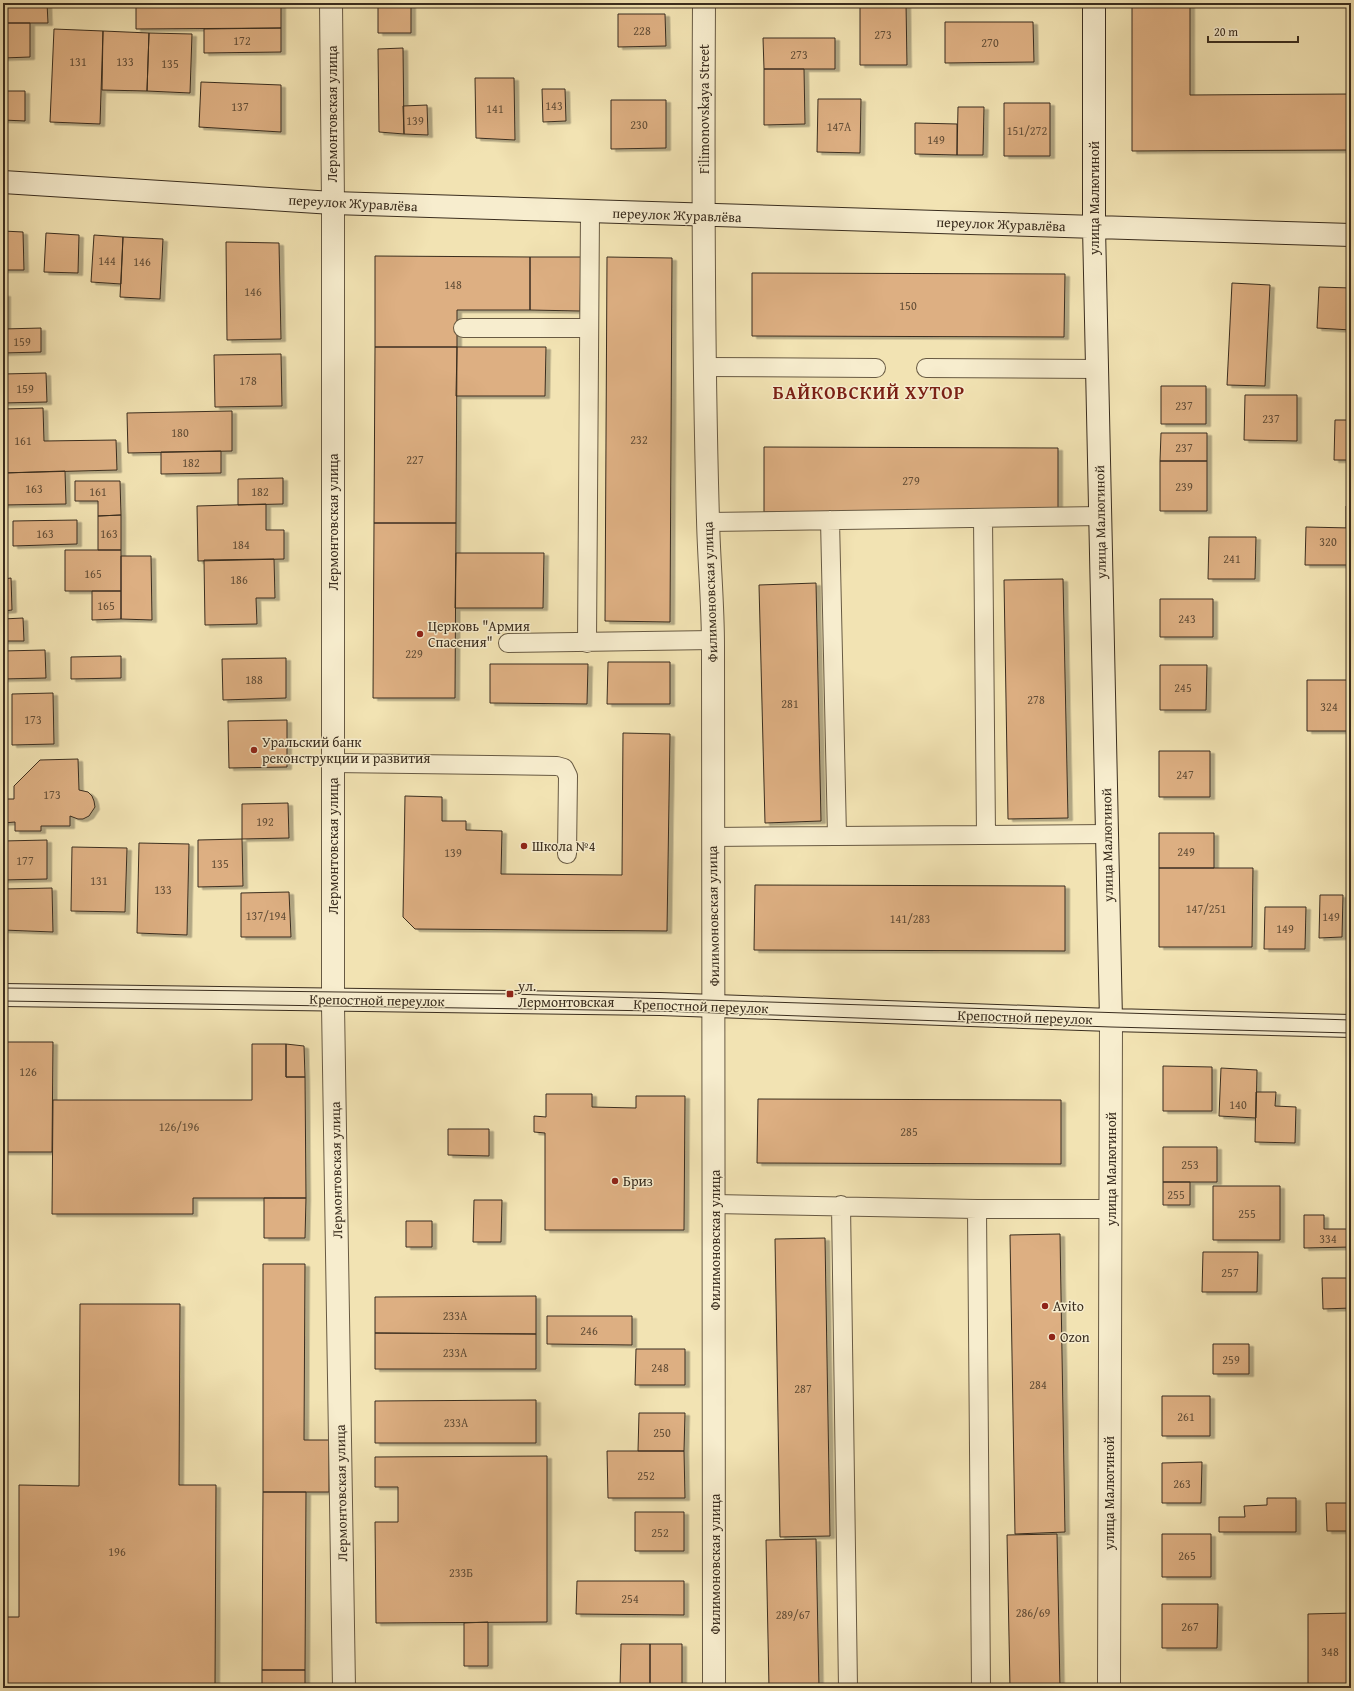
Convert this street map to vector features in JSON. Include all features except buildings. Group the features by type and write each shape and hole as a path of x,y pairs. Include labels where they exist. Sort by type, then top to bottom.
{"street":[{"name":"Лермонтовская улица","path":"332,3 333,995 344,1688"},
{"name":"Filimonovskaya Street","path":"703,216 704,3"},
{"name":"улица Малюгиной","path":"1094,3 1094,227 1111,1020 1109,1688"},
{"name":"переулок Журавлёва","path":"3,182 333,203 703,216 1351,235"},
{"name":"Филимоновская улица","path":"703,216 708,522 713,640 712,837 715,1006 714,1688"},
{"name":"Крепостной переулок","path":"3,995 333,995 715,1006 1111,1020 1351,1026"}],"lane":[{"path":"587,643 590,212"},
{"path":"463,328 589,328"},
{"path":"705,367 876,368"},
{"path":"926,368 1097,368"},
{"path":"708,522 1100,516"},
{"path":"983,518 986,835"},
{"path":"830,520 837,836"},
{"path":"508,643 713,640"},
{"path":"333,763 557,766 564,768 568,776 567,854"},
{"path":"712,837 1107,834"},
{"path":"715,1204 841,1205 977,1209 1110,1209"},
{"path":"841,1205 848,1688"},
{"path":"977,1209 981,1688"}],"tram line":[{"path":"3,988 510,994 1351,1020"},
{"path":"3,1001 660,1011 1111,1027 1351,1033"}],"place":[{"name":"Церковь \"Армия Спасения\"","path":"420,634"},
{"name":"Уральский банк реконструкции и развития","path":"254,750"},
{"name":"Школа №4","path":"524,846"},
{"name":"ул. Лермонтовская","path":"510,994"},
{"name":"Бриз","path":"615,1181"},
{"name":"Avito","path":"1045,1306"},
{"name":"Ozon","path":"1052,1337"}],"district":[{"name":"БАЙКОВСКИЙ ХУТОР","path":"869,392"}]}
